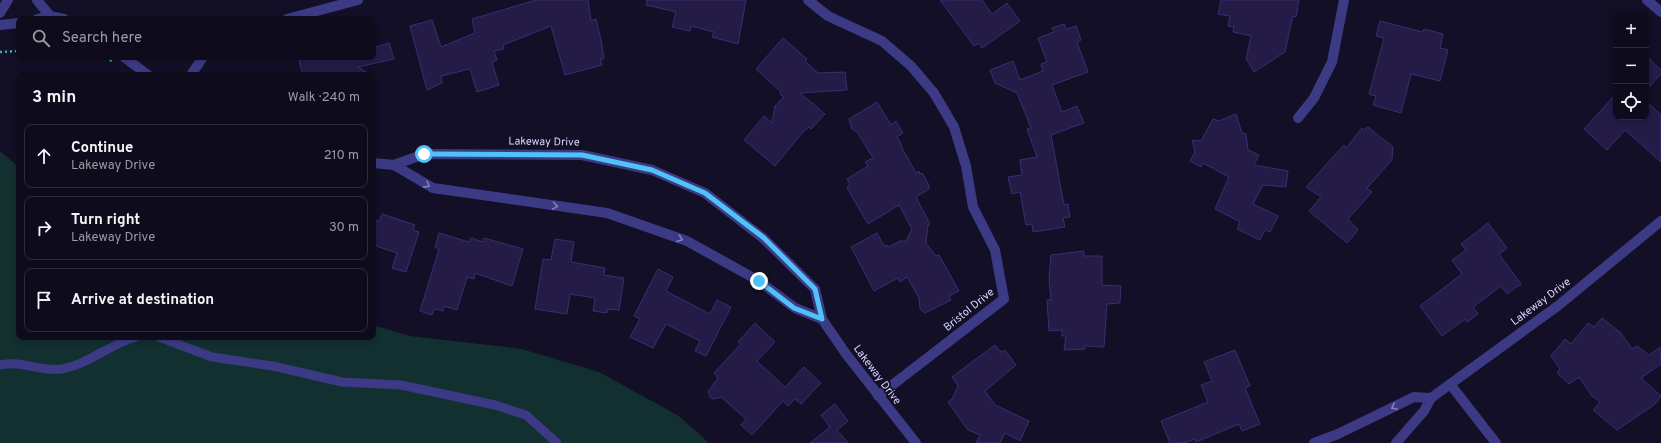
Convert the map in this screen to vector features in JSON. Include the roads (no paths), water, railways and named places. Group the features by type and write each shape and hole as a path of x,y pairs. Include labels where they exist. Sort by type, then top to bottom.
{"street":[{"path":"0,13 8,0"},
{"path":"37,0 50,16"},
{"path":"298,16 358,0"},
{"name":"Bristol Drive","path":"808,0 828,16 882,41 912,66 934,93 954,127 966,166 973,207 995,250 1004,299 878,396"},
{"path":"1298,118 1314,98 1332,62 1344,0"},
{"path":"1647,0 1661,12"},
{"path":"0,25 16,23"},
{"path":"128,60 144,72"},
{"path":"193,72 201,60"},
{"name":"Lakeway Drive","path":"376,163 394,165 424,154 582,155 652,170 705,193 764,238 815,289 822,319 878,396 916,443"},
{"name":"Lakeway Drive","path":"394,165 432,188 607,213 687,241 759,281 794,308 822,319"},
{"name":"Lakeway Drive","path":"1396,443 1424,411 1431,398 1559,305 1660,225"},
{"path":"1450,384 1496,443"},
{"path":"1314,443 1338,434 1414,397 1431,398"}],"lane":[{"path":"0,365 18,364 48,369 63,369 82,363 127,340"},
{"path":"167,340 212,357 292,369 327,380 401,385 488,404 526,415 557,443"}]}
